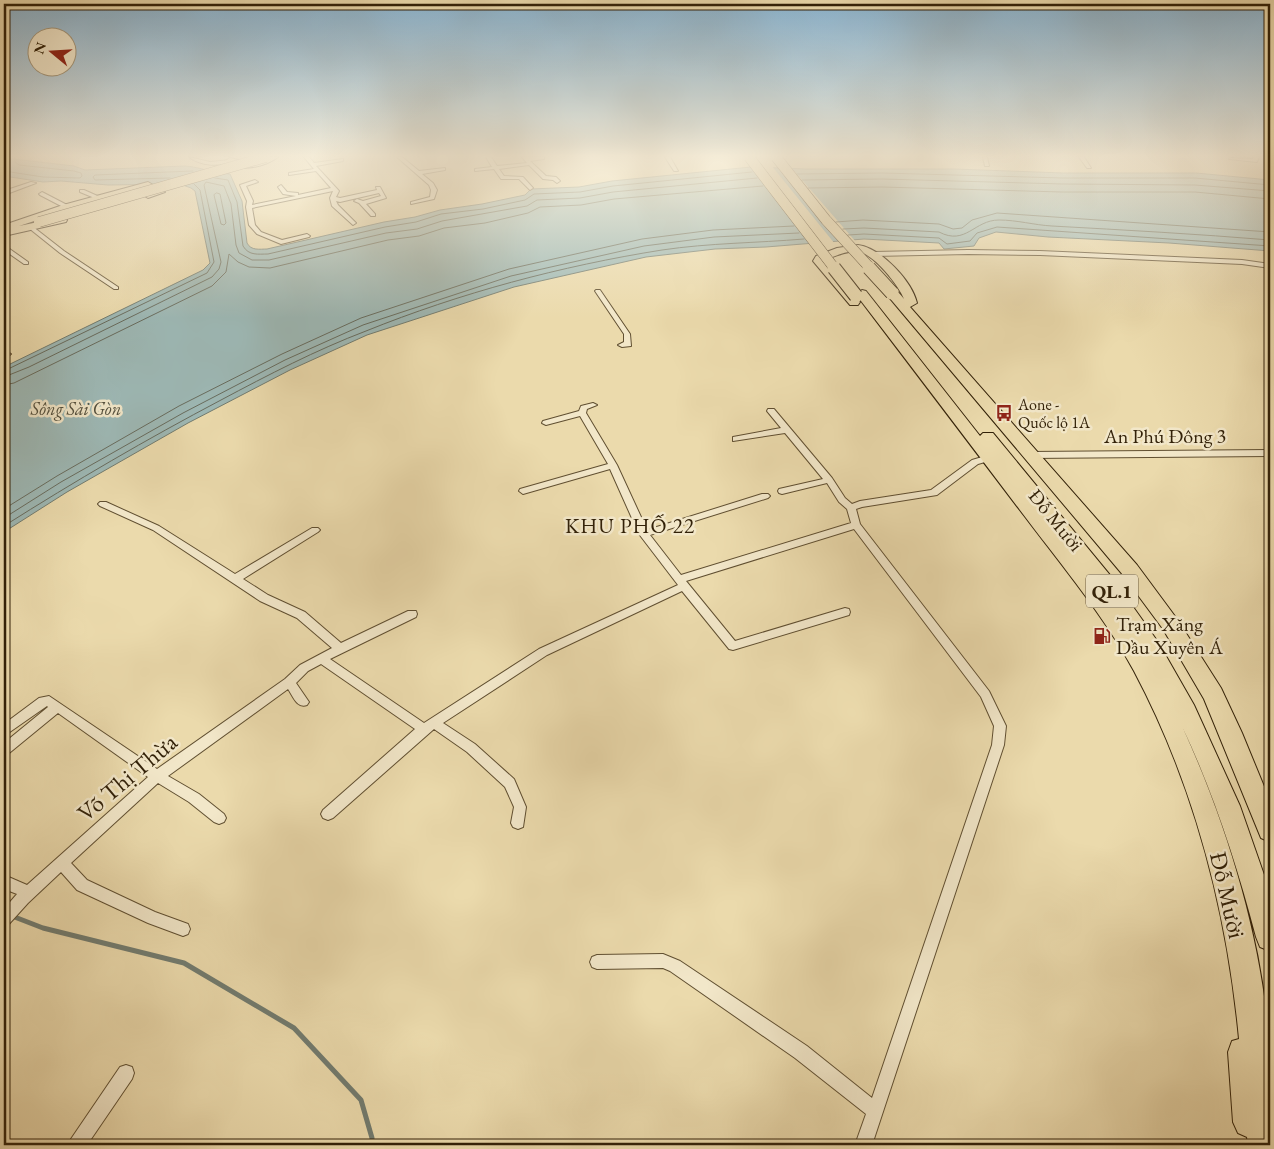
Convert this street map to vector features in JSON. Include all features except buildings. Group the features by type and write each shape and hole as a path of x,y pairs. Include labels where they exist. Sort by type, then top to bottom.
{"highway":[{"path":"4,228 56,211"},
{"path":"35,224 78,211"},
{"path":"4,233 81,211"},
{"path":"4,228 35,224 87,211"},
{"name":"QL.1","path":"794,211 863,292"},
{"name":"QL.1","path":"797,211 863,292"},
{"path":"804,211 846,263"},
{"name":"Đỗ Mười","path":"819,211 908,311 1130,570 1165,617 1195,662 1231,733 1270,830"},
{"name":"QL.1","path":"874,254 861,248 838,251 819,259 819,262 864,315 886,335"},
{"path":"874,254 910,295 911,302 908,311"},
{"name":"Đỗ Mười","path":"863,292 886,335 959,430 978,443"},
{"name":"Đỗ Mười","path":"863,292 1089,587 1123,635 1147,675 1192,772 1212,830 1230,897 1245,973 1260,1087 1264,1145"},
{"name":"Đỗ Mười","path":"863,292 1063,527 1114,593 1170,680 1193,724 1238,828 1270,937"},
{"name":"Đỗ Mười","path":"1013,490 1016,500 1084,590 1130,660 1159,715 1200,822 1217,882 1236,975 1251,1145"}],"street":[{"path":"250,211 252,225 259,233 281,242 307,236"},
{"path":"340,211 354,224"},
{"path":"369,211 373,215"},
{"path":"35,224 62,252 116,288"},
{"path":"4,247 26,263"},
{"path":"874,254 1040,253 1242,262 1270,266"},
{"path":"598,291 627,334 628,344 622,345"},
{"path":"546,423 582,413 584,408 593,405"},
{"path":"771,411 829,480 842,500 851,508 856,525 985,694 1000,726 998,746 864,1145"},
{"path":"582,413 613,466 644,534 681,583 733,646 845,612"},
{"path":"736,439 786,430"},
{"name":"An Phú Đông 3","path":"1030,455 1270,453"},
{"path":"851,508 860,504 934,493 975,462 989,458"},
{"path":"523,491 613,466"},
{"path":"782,491 829,480"},
{"path":"644,534 765,496"},
{"path":"103,504 156,528 264,598 301,614 339,648"},
{"path":"328,814 429,726 544,652 681,583 856,525"},
{"path":"235,579 315,530"},
{"name":"Võ Thị Thừa","path":"4,919 26,896 157,776 289,682 304,668 339,648 412,614"},
{"path":"321,658 429,726 471,748 510,783 520,807 518,823"},
{"path":"289,682 303,702"},
{"path":"4,731 43,701 48,701 157,776 194,798 219,818"},
{"path":"4,750 57,707"},
{"path":"62,863 82,885 153,918 184,929"},
{"path":"4,882 26,896"},
{"path":"597,962 663,961 675,966 801,1052 875,1111"},
{"path":"77,1145 126,1073"}],"water":[{"name":"Sông Sài Gòn","path":"199,211 243,211 247,243 253,248 267,249 438,211 1270,211 1270,251 996,232 979,238 974,246 944,249 939,243 864,239 715,249 646,257 514,287 367,335 290,370 188,423 67,492 4,532 4,367 203,270 210,263"}],"pier":[{"path":"789,211 808,211 835,244 815,245"},
{"path":"820,211 829,211 856,242 847,243"}],"waterway":[{"path":"12,916 43,928 184,963 294,1028 361,1100 372,1138 372,1145"}],"place":[{"name":"Aone - Quốc lộ 1A","path":"1004,413"},
{"name":"Trạm Xăng Dầu Xuyên Á","path":"1102,636"}],"district":[{"name":"KHU PHỐ 22","path":"630,525"}]}
